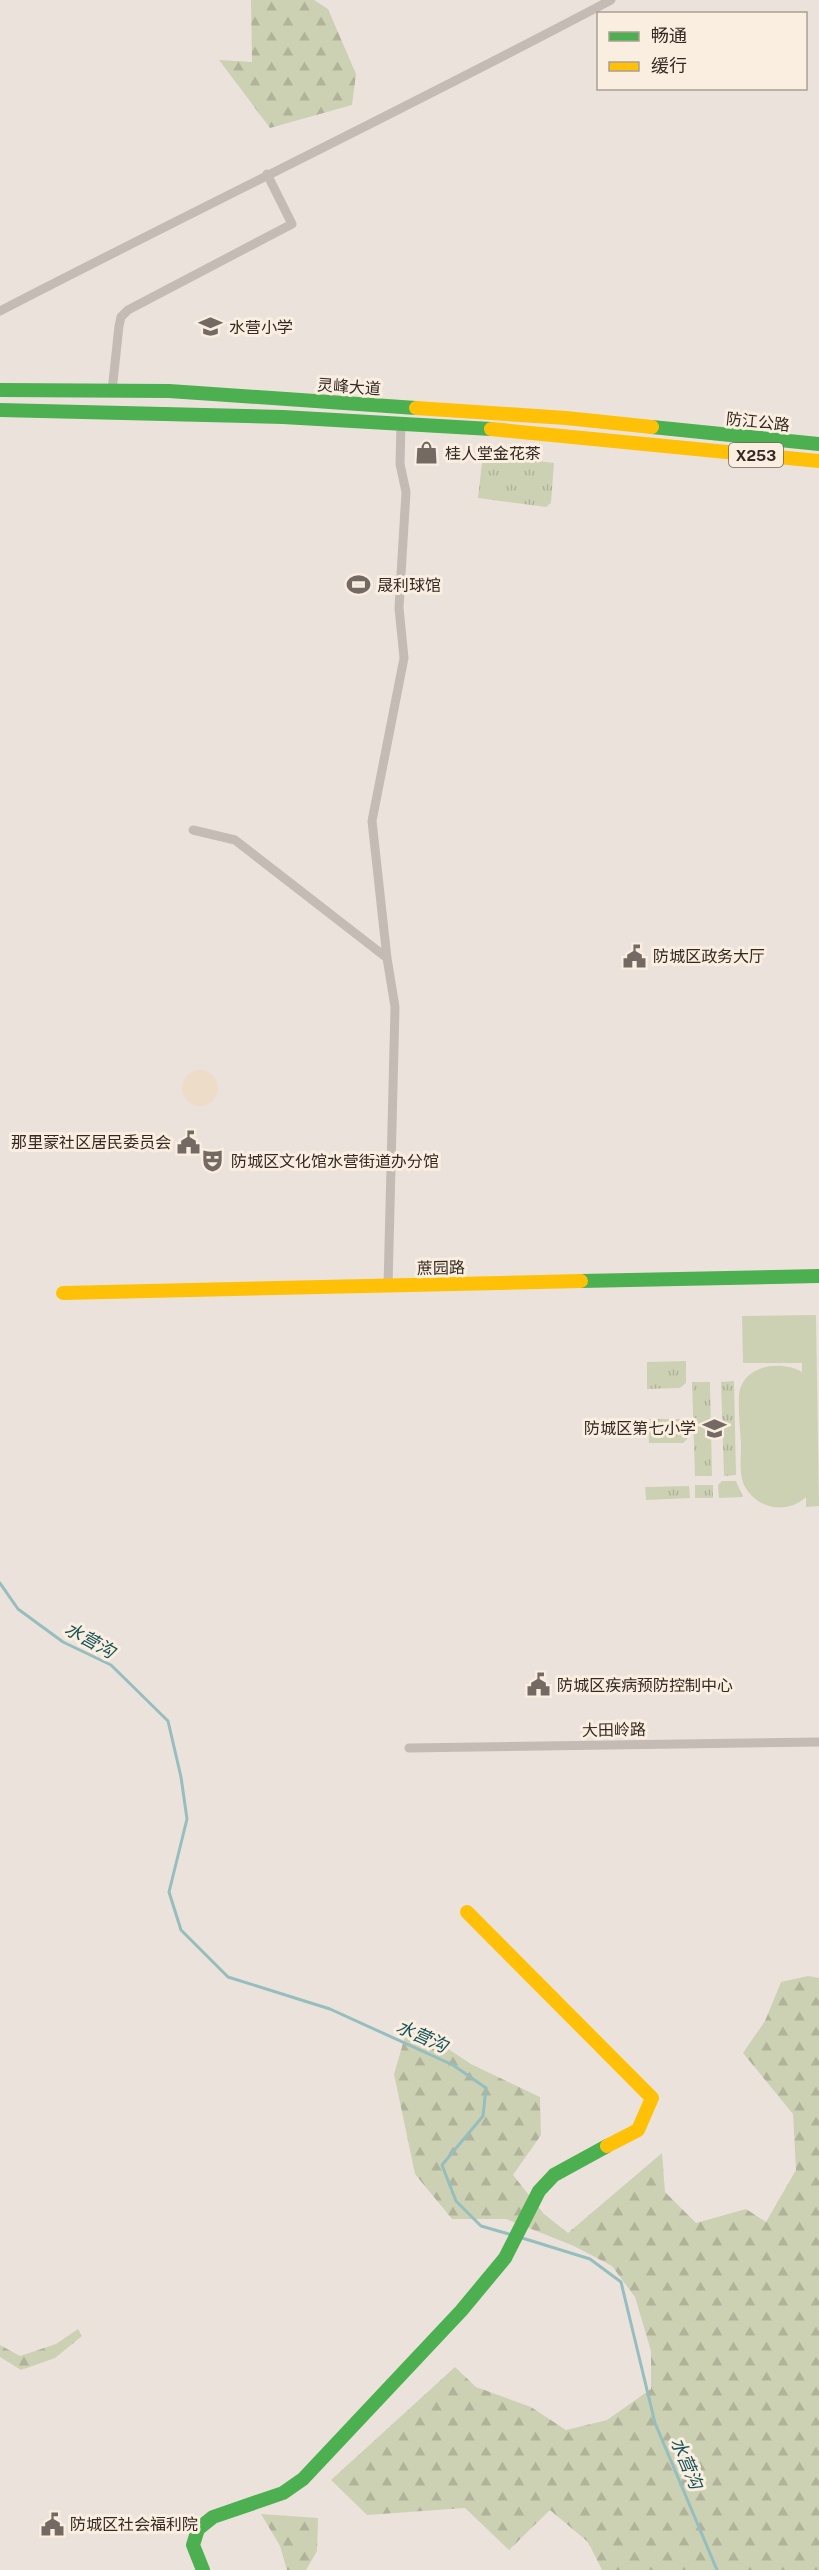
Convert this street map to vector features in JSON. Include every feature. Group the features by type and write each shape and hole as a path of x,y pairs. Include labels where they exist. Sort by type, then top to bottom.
{"street":[{"path":"0,310 267,174 458,81 611,0"},
{"path":"112,391 119,326 128,310 292,224 267,174"},
{"name":"灵峰大道","path":"0,390 169,391 554,417 694,431"},
{"name":"灵峰大道","path":"0,410 169,412 401,424 565,435 693,448"},
{"path":"388,1286 395,1007 387,958 372,821 404,658 399,608 406,492 400,464 401,424"},
{"name":"防江公路","path":"694,431 819,444"},
{"name":"防江公路","path":"693,448 819,461"},
{"path":"193,830 235,840 387,958"},
{"name":"蔗园路","path":"63,1293 819,1276"},
{"name":"大田岭路","path":"409,1748 819,1742"},
{"path":"203,2570 193,2545 198,2529 213,2517 283,2493 303,2479 461,2311 505,2258 539,2191 554,2175 638,2130 652,2098 467,1912"}],"green space":[{"path":"251,0 314,0 328,9 356,74 352,105 270,128 219,60 252,62"},
{"path":"483,454 554,463 551,503 546,507 478,498"},
{"path":"816,1315 819,1506 806,1507 806,1497 790,1506 772,1507 756,1500 742,1481 739,1394 742,1384 755,1371 764,1367 784,1366 802,1372 802,1363 743,1363 742,1316"},
{"path":"686,1361 686,1383 680,1388 647,1389 647,1362"},
{"path":"734,1381 736,1475 724,1476 721,1382"},
{"path":"692,1382 710,1382 712,1476 695,1476"},
{"path":"648,1419 687,1419 688,1438 683,1443 649,1443"},
{"path":"722,1481 736,1481 743,1497 719,1498 718,1485"},
{"path":"695,1485 713,1485 713,1498 695,1498"},
{"path":"689,1486 690,1498 646,1500 645,1487"},
{"path":"808,1976 819,1978 819,2570 602,2570 588,2542 550,2510 509,2550 465,2508 367,2515 331,2480 455,2367 476,2387 531,2407 566,2430 607,2420 651,2389 651,2351 635,2297 612,2266 574,2246 506,2219 452,2219 415,2174 394,2074 409,2023 471,2064 540,2097 541,2135 513,2175 544,2214 568,2233 662,2153 665,2192 696,2223 746,2209 766,2222 796,2170 793,2114 743,2053 765,2021 781,1982"},
{"path":"78,2329 82,2336 55,2358 21,2370 0,2357 0,2345 20,2356 56,2344"},
{"path":"261,2514 318,2518 317,2551 306,2570 287,2570 280,2546"}],"shaded area":[{"path":"200,1070 213,1075 218,1088 213,1101 200,1106 187,1101 182,1088 187,1075"}],"waterway":[{"name":"水营沟","path":"0,1583 18,1609 63,1642 111,1665 168,1721 181,1777 187,1819 169,1892 181,1930 228,1977 330,2009 453,2065 486,2088 483,2116 442,2165 456,2201 481,2226 512,2235"},
{"name":"水营沟","path":"519,2237 590,2259 621,2282 655,2423 717,2570"}],"traffic: fast":[{"path":"0,390 169,391 416,408"},
{"path":"0,410 283,417 491,429"},
{"path":"652,427 819,444"},
{"path":"581,1281 819,1276"},
{"path":"203,2570 193,2545 198,2529 213,2517 283,2493 303,2479 461,2311 505,2258 539,2191 554,2175 607,2146"}],"traffic: slow":[{"path":"416,408 566,418 652,427"},
{"path":"491,429 819,461"},
{"path":"63,1293 581,1281"},
{"path":"467,1912 652,2098 638,2130 607,2146"}],"place":[{"name":"水营小学","path":"211,327"},
{"name":"桂人堂金花茶","path":"427,453"},
{"name":"晟利球馆","path":"359,585"},
{"name":"防城区政务大厅","path":"635,956"},
{"name":"那里蒙社区居民委员会","path":"189,1142"},
{"name":"防城区文化馆水营街道办分馆","path":"213,1161"},
{"name":"防城区第七小学","path":"714,1428"},
{"name":"防城区疾病预防控制中心","path":"539,1685"},
{"name":"防城区社会福利院","path":"52,2524"}]}
